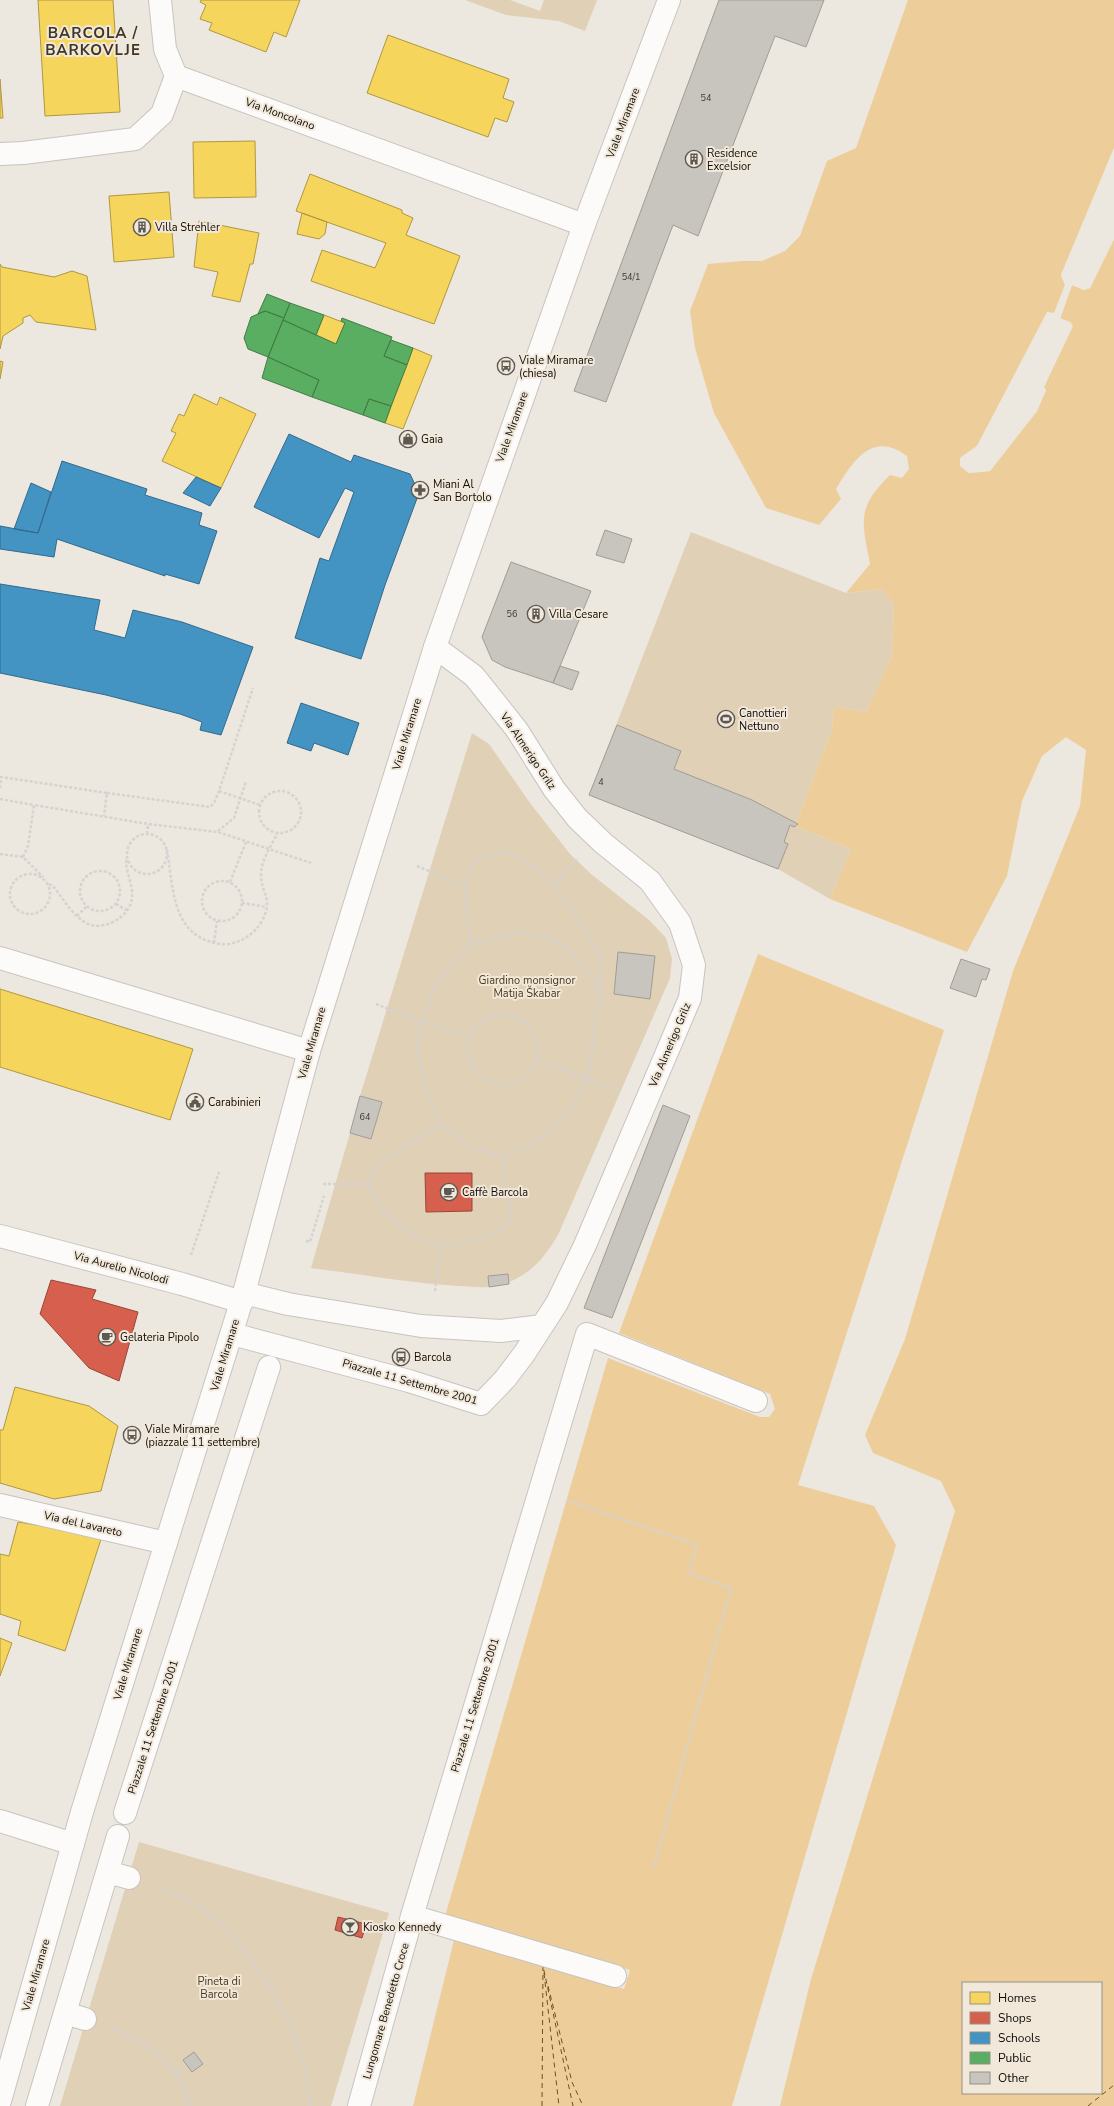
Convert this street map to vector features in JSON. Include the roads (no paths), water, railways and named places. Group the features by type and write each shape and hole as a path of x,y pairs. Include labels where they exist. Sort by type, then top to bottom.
{"street":[{"path":"0,154 23,154 135,139 162,114 176,76 165,49 160,0"},
{"name":"Viale Miramare","path":"0,2101 73,1844 243,1298 309,1051 434,646 584,225 669,0"},
{"name":"Via Moncolano","path":"176,76 584,225"},
{"name":"Via Almerigo Grilz","path":"434,646 474,676 517,730 554,789 577,818 603,843 650,881 680,922 694,965 690,998 585,1245 557,1302 542,1326"},
{"path":"0,958 309,1051"},
{"name":"Via Aurelio Nicolodi","path":"0,1236 182,1284 243,1298"},
{"path":"243,1298 421,1326 501,1331 542,1326"},
{"name":"Piazzale 11 Settembre 2001","path":"232,1334 401,1379 481,1404 505,1379 542,1326"},
{"name":"Piazzale 11 Settembre 2001","path":"412,1916 587,1334 756,1401"},
{"name":"Piazzale 11 Settembre 2001","path":"125,1814 269,1367"},
{"name":"Via del Lavareto","path":"0,1505 166,1543"},
{"path":"0,1821 73,1844"},
{"path":"38,2106 75,2016 98,1883 118,1836"},
{"path":"98,1883 129,1878"},
{"path":"412,1916 615,1976"},
{"name":"Lungomare Benedetto Croce","path":"359,2106 412,1916"}],"place":[{"name":"Residence Excelsior","path":"694,159"},
{"name":"Villa Strehler","path":"142,227"},
{"name":"Viale Miramare (chiesa)","path":"506,366"},
{"name":"Gaia","path":"408,439"},
{"name":"Miani Al San Bortolo","path":"420,490"},
{"name":"Villa Cesare","path":"536,614"},
{"name":"Canottieri Nettuno","path":"726,719"},
{"name":"Carabinieri","path":"195,1102"},
{"name":"Caffè Barcola","path":"449,1192"},
{"name":"Gelateria Pipolo","path":"107,1337"},
{"name":"Barcola","path":"401,1357"},
{"name":"Viale Miramare (piazzale 11 settembre)","path":"132,1435"},
{"name":"Kiosko Kennedy","path":"350,1927"}],"district":[{"name":"BARCOLA / BARKOVLJE","path":"93,42"}],"park label":[{"name":"Giardino monsignor Matija Škabar","path":"527,986"},
{"name":"Pineta di Barcola","path":"219,1987"}]}
